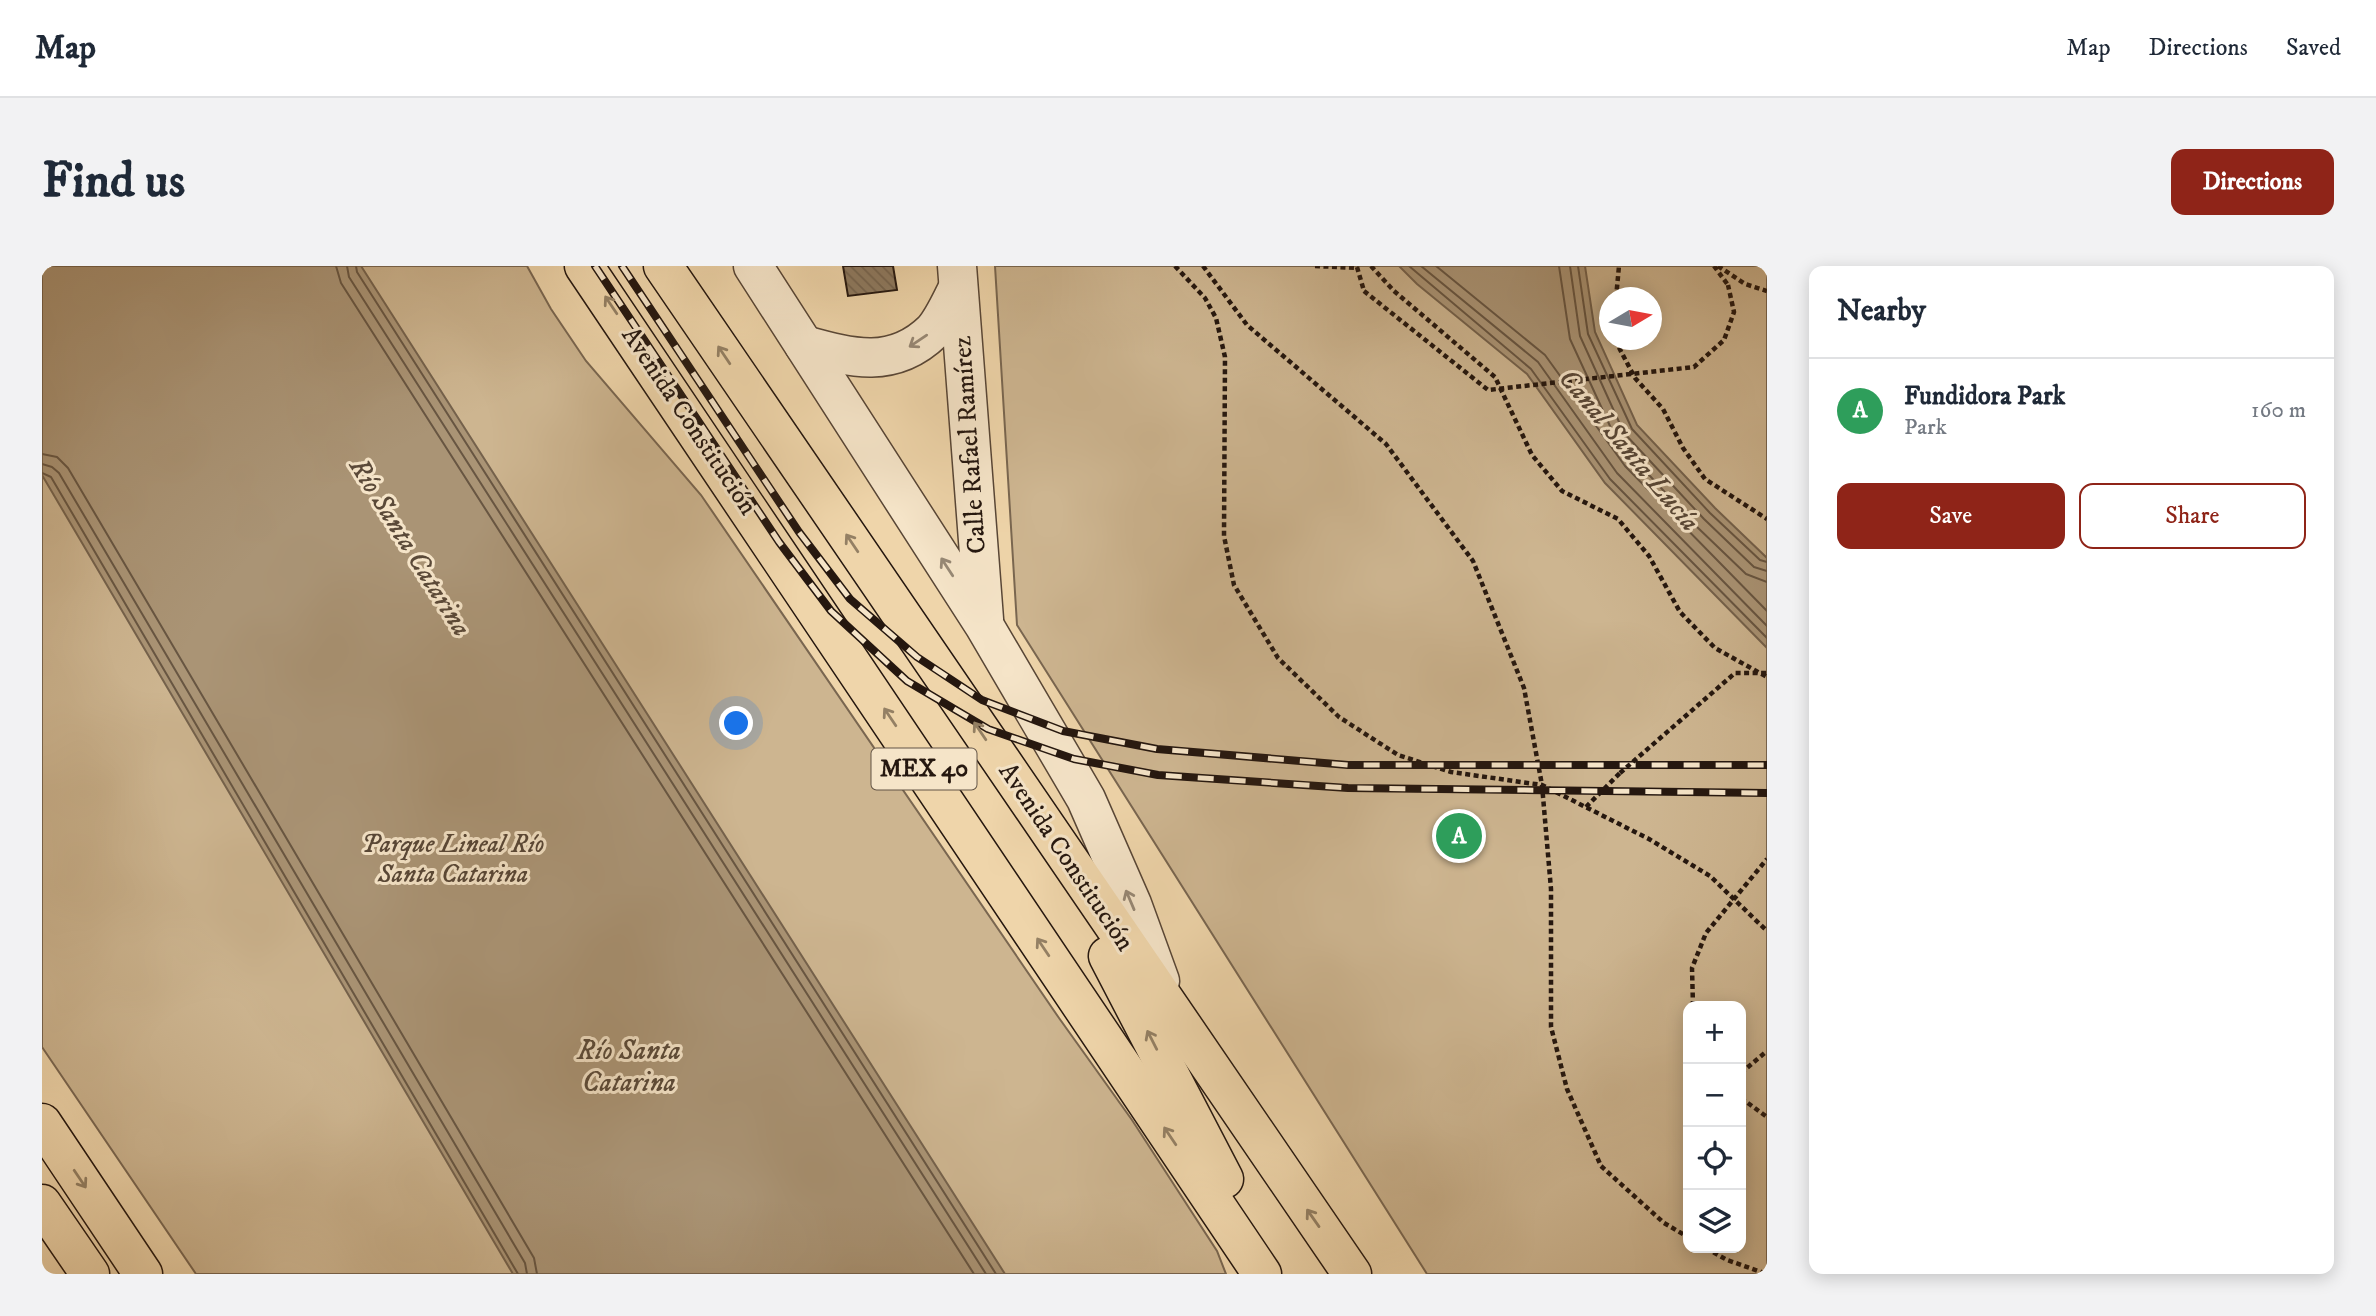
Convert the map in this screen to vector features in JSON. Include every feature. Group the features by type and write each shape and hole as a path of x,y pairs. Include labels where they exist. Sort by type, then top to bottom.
{"highway":[{"name":"Avenida Constitución","path":"584,266 1262,1274"},
{"name":"Avenida Constitución","path":"663,266 1352,1274"},
{"path":"1029,804 1274,1274"},
{"path":"42,1123 144,1274"},
{"path":"42,1204 90,1274"}],"street":[{"path":"753,266 984,625 1086,799 1132,904 1170,1010"},
{"path":"804,345 856,359 898,355 934,330 957,277"},
{"name":"Calle Rafael Ramírez","path":"957,277 984,625"}],"path":[{"path":"1175,266 1205,298 1216,318 1225,357 1224,536 1234,585 1278,658 1339,718 1398,755 1451,772 1542,785 1648,839 1710,876 1767,931"},
{"path":"1203,266 1247,325 1386,444 1473,561 1524,688 1542,785 1551,889 1551,1027 1566,1090 1601,1166 1664,1223 1683,1234"},
{"path":"1315,266 1357,267 1364,291 1488,390 1694,367 1724,340 1734,312 1728,285 1716,266"},
{"path":"1371,266 1394,290 1495,377 1532,455 1562,491 1618,519 1649,556 1680,612 1715,648 1767,675"},
{"path":"1617,287 1619,266"},
{"path":"1716,266 1745,284 1767,291"},
{"path":"1620,350 1635,378 1663,409 1683,448 1705,479 1767,519"},
{"path":"1586,807 1735,673 1767,675"},
{"path":"1693,1001 1692,968 1706,933 1767,859"},
{"path":"1746,1069 1767,1051"},
{"path":"1746,1101 1767,1116"},
{"path":"1715,1253 1727,1260 1767,1273"}],"green space":[{"name":"Parque Lineal Río Santa Catarina","path":"42,266 527,266 551,309 586,361 701,495 1059,1018 1132,1120 1217,1251 1226,1274 196,1274 42,1047"},
{"path":"995,266 1767,266 1767,1274 1427,1274 1017,625"}],"water":[{"name":"Río Santa Catarina","path":"42,266 361,266 1005,1274 513,1274 42,475"},
{"name":"Canal Santa Lucía","path":"1399,266 1585,266 1599,350 1603,350 1637,425 1715,508 1767,558 1767,648 1605,483 1527,374 1417,284"}],"building":[{"path":"843,266 893,266 897,290 848,296"}],"railway":[{"path":"595,266 779,542 831,611 907,681 988,729 1074,759 1158,775 1348,788 1767,793"},
{"path":"622,266 799,532 850,599 917,657 982,700 1063,731 1157,749 1348,765 1767,765"}],"place":[{"name":"Fundidora Park","path":"1459,836"}]}
